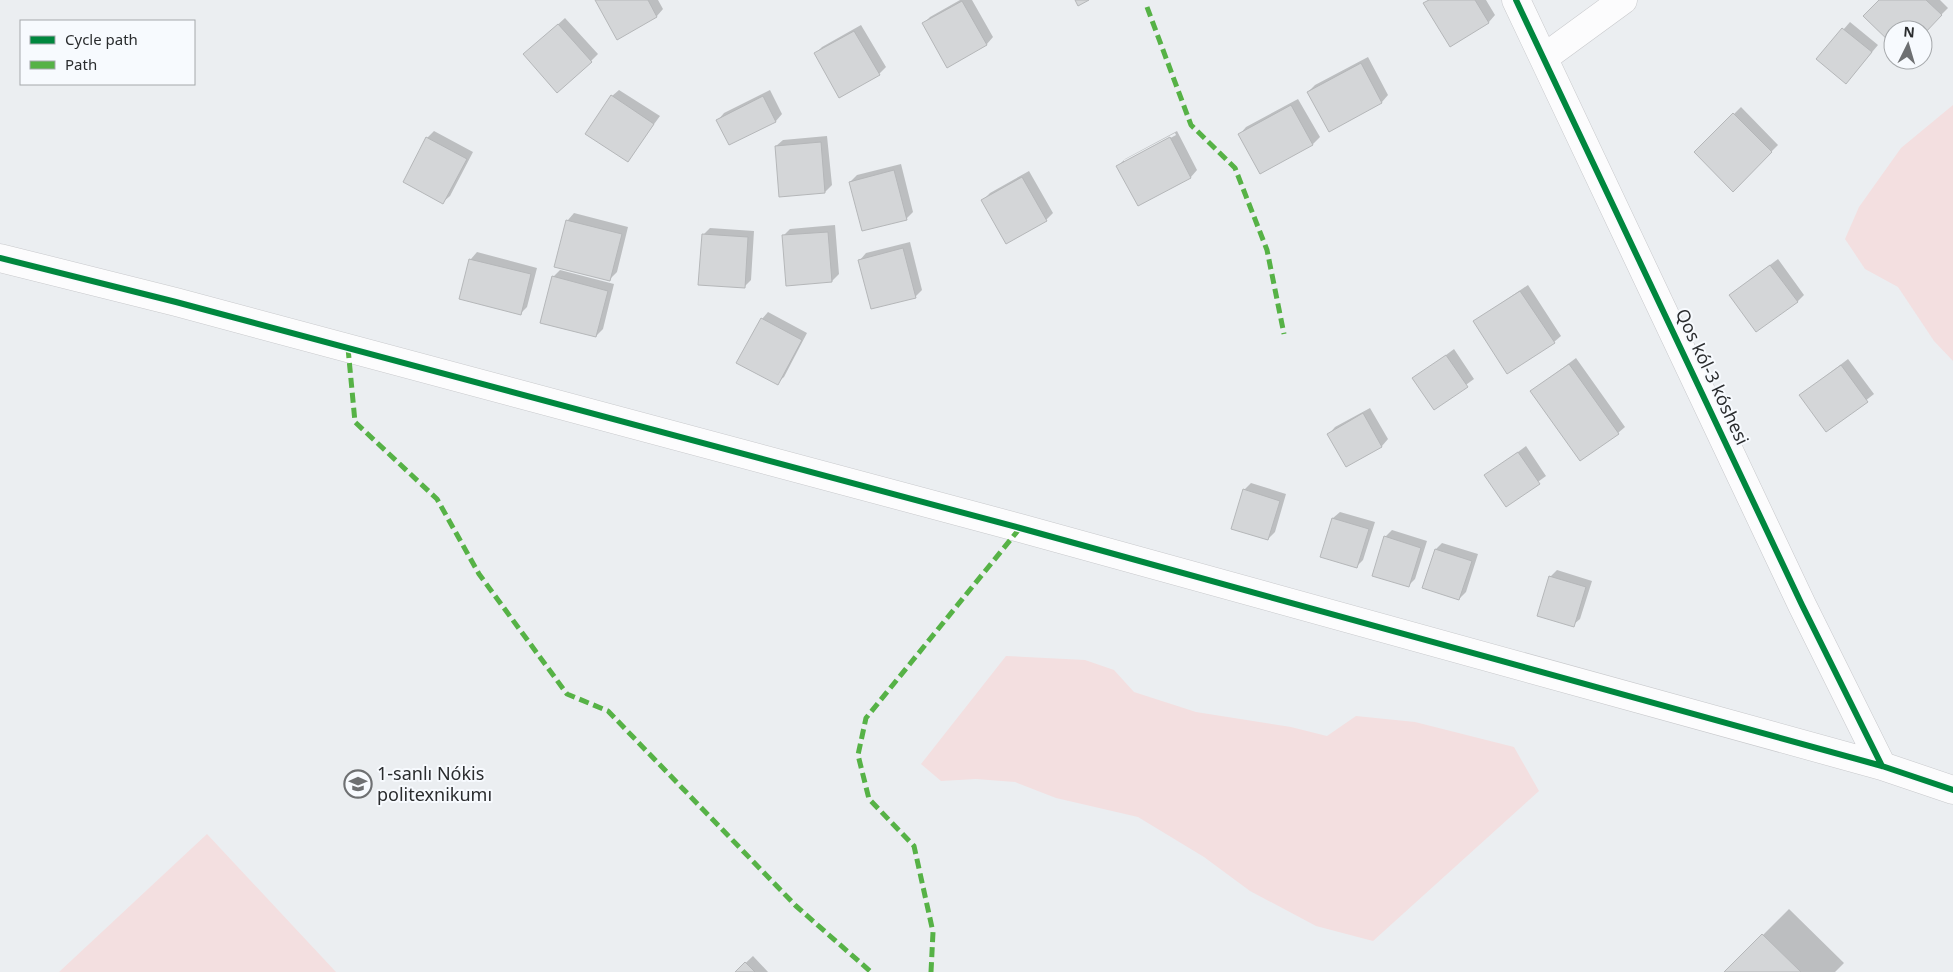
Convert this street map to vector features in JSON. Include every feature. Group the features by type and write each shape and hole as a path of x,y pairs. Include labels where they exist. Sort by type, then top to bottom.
{"street":[{"name":"Qos kól-3 kóshesi","path":"1516,0 1545,57 1798,596 1882,766"},
{"path":"1545,57 1623,0"},
{"path":"0,258 186,304 1020,528 1882,766 1953,790"}],"shaded area":[{"path":"1953,105 1953,361 1934,341 1898,287 1865,269 1845,239 1859,207 1901,148"},
{"path":"1006,656 1085,660 1114,670 1134,692 1196,712 1291,727 1327,736 1356,716 1415,722 1514,747 1539,791 1373,941 1316,926 1250,891 1204,857 1138,817 1056,798 1015,782 976,779 941,781 921,764"},
{"path":"207,834 336,972 59,972"}],"building":[{"path":"595,0 648,0 657,17 617,40"},
{"path":"1075,0 1089,0 1078,6"},
{"path":"1429,0 1475,0 1489,23 1450,47 1423,3"},
{"path":"1879,0 1926,0 1942,15 1933,24 1933,20 1883,20 1883,35 1863,16"},
{"path":"962,1 987,45 947,68 922,23"},
{"path":"558,24 592,62 557,93 523,54"},
{"path":"1842,28 1872,52 1846,84 1816,59"},
{"path":"854,31 880,75 839,98 814,53"},
{"path":"1361,63 1382,103 1329,132 1307,92"},
{"path":"611,95 654,124 628,162 585,134"},
{"path":"763,96 776,122 729,145 716,120"},
{"path":"1291,105 1313,145 1260,174 1238,134"},
{"path":"1733,113 1772,152 1733,192 1694,152"},
{"path":"426,137 467,159 443,204 403,182"},
{"path":"1170,137 1191,178 1138,206 1116,166"},
{"path":"821,142 825,193 779,197 775,146"},
{"path":"894,170 907,220 862,231 849,182"},
{"path":"1022,177 1047,221 1006,244 981,200"},
{"path":"566,220 622,234 610,281 554,267"},
{"path":"828,232 832,282 786,286 782,235"},
{"path":"702,234 748,237 745,288 698,285"},
{"path":"903,248 916,298 871,309 858,260"},
{"path":"469,259 531,274 521,315 459,299"},
{"path":"1770,265 1798,302 1756,332 1729,295"},
{"path":"552,276 608,291 596,337 540,323"},
{"path":"1520,291 1555,343 1507,374 1473,321"},
{"path":"761,318 802,340 778,385 736,363"},
{"path":"1446,355 1468,387 1434,410 1412,378"},
{"path":"1569,364 1619,434 1580,461 1530,391"},
{"path":"1841,365 1868,402 1826,432 1799,395"},
{"path":"1363,413 1382,447 1346,467 1327,434"},
{"path":"1518,452 1540,484 1506,507 1484,475"},
{"path":"1243,489 1280,501 1268,540 1231,529"},
{"path":"1332,518 1369,529 1357,568 1320,557"},
{"path":"1384,536 1421,548 1409,587 1372,576"},
{"path":"1435,549 1472,561 1459,600 1422,588"},
{"path":"1549,576 1586,587 1574,627 1537,616"},
{"path":"1762,934 1801,972 1724,972"},
{"path":"745,962 755,972 735,972"}],"marked path":[{"path":"1147,7 1191,125 1235,168 1267,250 1284,334"},
{"path":"348,348 355,422 437,499 479,574 567,694 608,711 796,906 871,972"},
{"path":"931,972 933,932 914,846 869,799 858,755 866,718 1020,528"}],"cycle path":[{"path":"1516,0 1802,605 1882,766"},
{"path":"0,258 176,302 1020,528 1882,766 1953,790"}],"place":[{"name":"1-sanlı Nókis politexnikumı","path":"358,784"}]}
